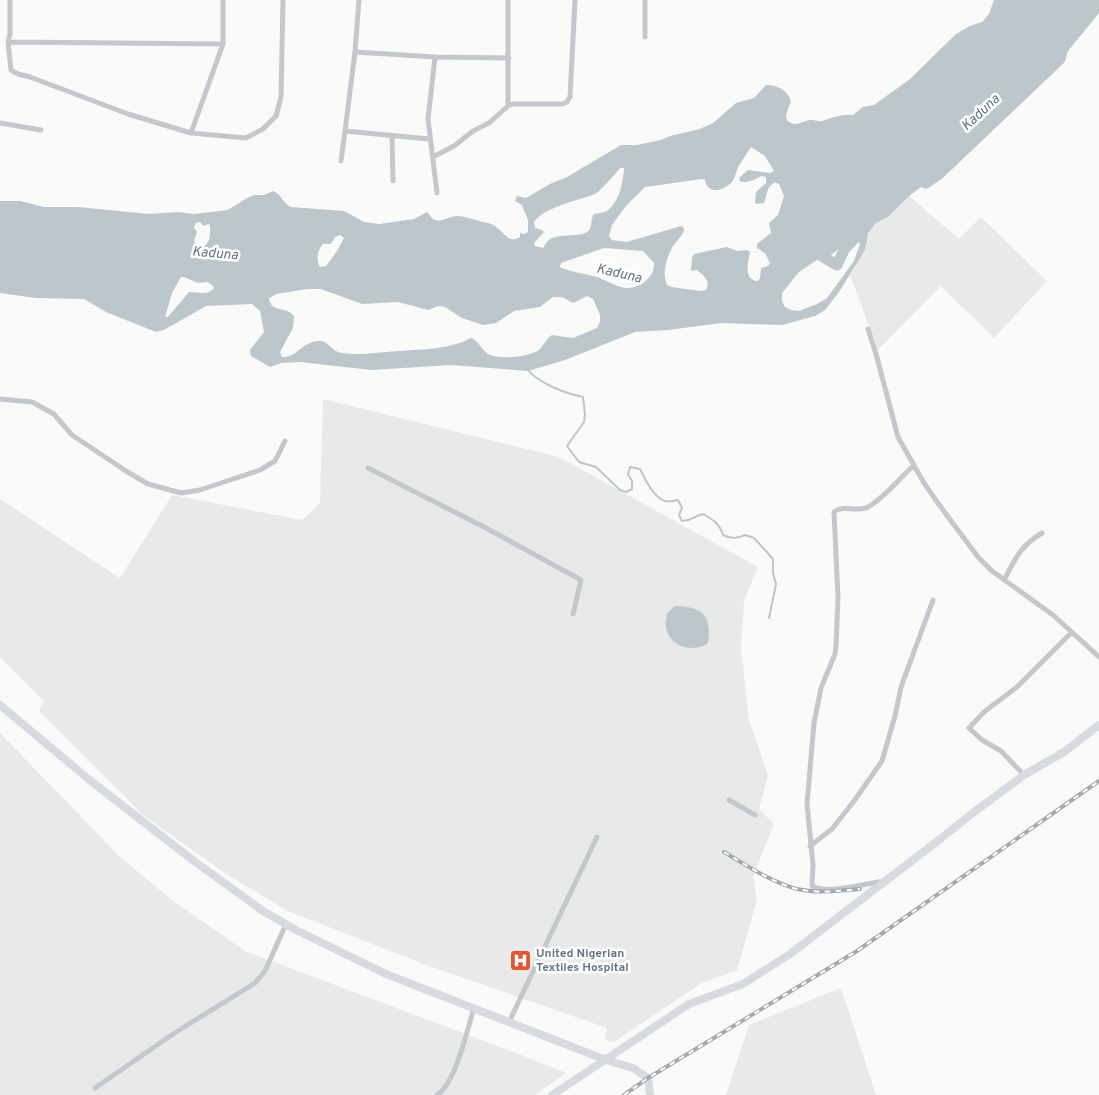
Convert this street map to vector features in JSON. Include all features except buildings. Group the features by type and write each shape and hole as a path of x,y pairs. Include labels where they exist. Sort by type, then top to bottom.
{"street":[{"path":"10,0 10,34 8,42 11,70 128,114 191,133 246,138 263,128 276,116 281,97 283,0"},
{"path":"191,133 223,44 223,0"},
{"path":"341,161 355,52 359,0"},
{"path":"508,0 508,106"},
{"path":"433,157 489,123 508,106 513,104 562,104 567,102 570,97 575,0"},
{"path":"645,0 646,37"},
{"path":"8,42 223,44"},
{"path":"355,52 435,57 509,58"},
{"path":"435,57 428,109 429,139 437,193"},
{"path":"0,123 41,130"},
{"path":"345,131 429,139"},
{"path":"392,136 392,181"},
{"path":"868,329 898,437 940,506 978,557 992,571 1040,605 1099,657"},
{"path":"0,399 32,402 54,414 72,435 126,471 148,484 181,493 200,490 260,470 275,461 285,442"},
{"path":"886,881 866,883 852,887 816,888 812,886 813,865 807,804 814,723 821,688 836,654 838,598 834,512 839,509 867,507 914,465"},
{"path":"368,468 486,528 581,580 573,614"},
{"path":"1004,580 1018,554 1029,541 1042,533"},
{"path":"810,846 832,829 882,760 901,687 933,600"},
{"path":"1024,775 1001,750 982,740 970,728 984,712 1017,687 1072,632"},
{"path":"0,704 92,782 194,861 263,911 386,974 606,1060 633,1068 648,1078 650,1095"},
{"path":"552,1095 689,1004 743,984 790,954 1024,775 1064,752 1099,725"},
{"path":"729,800 755,815"},
{"path":"509,1022 597,837"},
{"path":"95,1088 166,1039 255,983 265,971 286,924"},
{"path":"437,1095 444,1091 451,1079 474,1008"}],"shaded area":[{"path":"909,196 959,239 981,217 1047,281 994,338 941,286 878,350 850,275 865,250 870,229 876,223 888,217"},
{"path":"323,399 559,457 758,567 744,600 741,648 749,720 768,775 759,809 774,824 753,876 757,900 737,970 702,983 614,1042 605,1040 607,1028 421,963 288,911 229,876 143,815 39,711 44,701 0,657 0,499 120,578 172,495 302,520 320,503"},
{"path":"0,733 120,857 172,900 245,951 566,1073 535,1095 0,1095"},
{"path":"841,988 876,1095 726,1095 749,1025"}],"water":[{"path":"994,0 1099,0 1099,13 1064,56 1039,75 936,176 909,196 888,217 876,223 868,233 865,250 839,292 825,310 815,316 782,325 721,323 635,332 565,360 528,371 451,365 371,370 300,362 281,363 270,367 251,356 250,350 264,332 260,311 252,304 206,306 164,330 156,332 106,312 84,299 36,298 0,293 0,201 20,201 44,207 78,207 149,214 178,212 194,214 228,210 254,195 264,195 273,191 291,207 344,211 364,222 379,224 414,219 427,212 435,220 458,216 488,223 511,239 515,239 520,237 520,233 525,234 528,232 528,220 522,205 515,201 517,196 526,198 550,184 567,177 621,145 637,145 700,129 713,123 736,103 754,98 766,85 778,87 787,94 791,101 786,115 787,120 793,124 853,115 863,107 874,105 910,79 956,34 982,22 989,14","holes":["751,147 765,156 774,171 770,173 748,170 740,177 739,181 748,182 761,176 766,177 766,183 756,192 756,204 764,203 768,189 774,182 779,184 784,196 778,215 769,223 771,233 757,244 757,248 765,253 770,263 768,266 761,268 758,281 753,280 748,274 750,252 747,250 737,251 727,247 694,254 692,257 691,271 697,270 704,277 708,284 706,290 671,287 667,285 666,281 666,261 673,246 683,233 684,228 681,226 627,242 612,240 609,236 612,225 626,206 645,187 702,179 705,180 709,188 716,190 725,188 732,182 738,167","620,168 624,168 622,185 615,202 608,210 593,215 589,230 582,234 554,237 543,248 535,246 534,243 544,232 535,228 534,222 539,216 554,208 597,193","200,222 204,226 210,225 210,238 203,248 204,253 198,257 196,256 198,250 194,241 197,232 194,227 196,223","340,235 344,238 326,266 320,267 318,259 319,249 323,244 331,244 335,237","853,240 858,241 860,244 854,261 827,298 799,311 785,307 782,301 782,293 799,272 817,260 831,255","604,248 643,251 654,263 652,273 646,281 631,288 623,288 597,277 560,267 561,263","181,277 198,283 207,282 214,288 205,293 189,292 168,317 165,317 172,293","307,289 321,289 362,304 398,302 428,310 439,306 445,307 462,318 483,325 496,323 514,311 540,307 553,297 562,297 573,303 587,296 593,299 600,315 600,322 597,328 573,338 552,335 539,350 514,357 499,357 488,354 471,338 454,345 436,348 363,354 338,352 323,341 314,341 291,355 282,357 280,352 293,328 294,316 287,311 273,306 269,298 277,294"]},
{"path":"675,606 693,608 704,614 707,619 709,633 708,643 695,648 688,648 681,646 671,638 667,632 666,620 667,613"}],"waterway":[{"name":"Kaduna","path":"926,183 939,174 1060,59 1062,51"},
{"name":"Kaduna","path":"813,251 837,265 845,248 863,230"},
{"path":"528,370 553,387 583,397 584,422 567,446 579,462 596,467 620,490 626,492 632,489 632,481 628,474 630,467 640,469 650,488 657,496 665,501 678,500 682,508 679,515 682,521 703,514 718,525 723,535 734,538 745,535 754,538 773,559 773,573 776,584 769,618"}],"railway":[{"path":"624,1095 648,1078 857,951 1099,781"},
{"path":"724,852 766,877 793,888 818,891 860,889"}],"place":[{"name":"United Nigerian Textiles Hospital","path":"520,961"}]}
